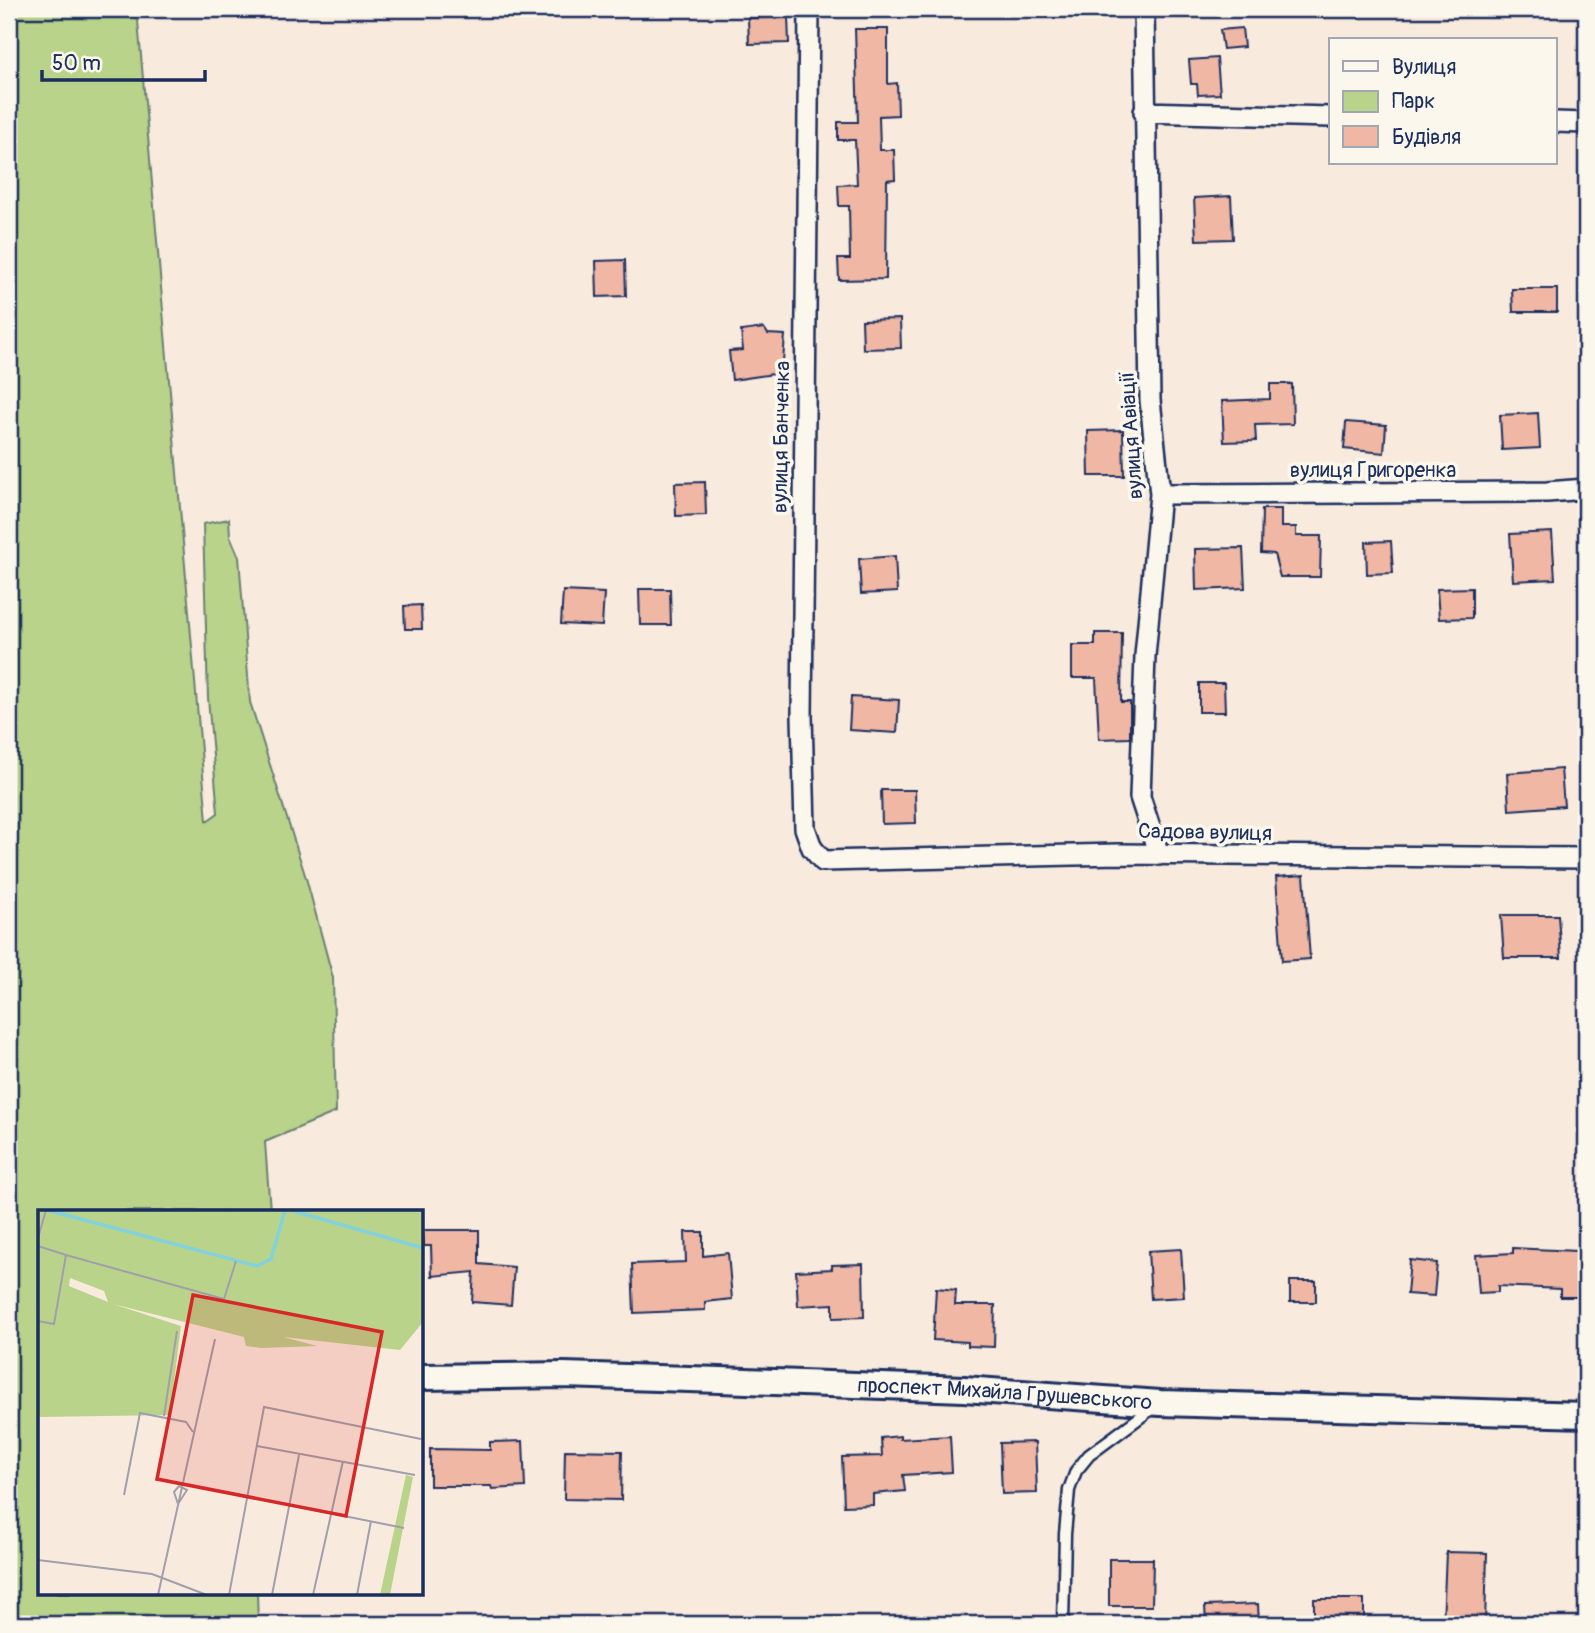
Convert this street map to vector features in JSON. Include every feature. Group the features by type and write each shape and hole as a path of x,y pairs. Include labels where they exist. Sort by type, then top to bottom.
{"street":[{"name":"вулиця Банченка","path":"809,9 802,716 806,828 812,848 823,861"},
{"name":"вулиця Авіації","path":"1144,9 1150,400 1160,494 1145,656 1140,797 1159,855"},
{"path":"1144,112 1329,117"},
{"path":"1556,122 1586,123"},
{"name":"вулиця Григоренка","path":"1160,494 1534,492 1586,489"},
{"name":"Садова вулиця","path":"823,861 1159,855 1586,858"},
{"name":"проспект Михайла Грушевського","path":"424,1377 565,1376 720,1380 964,1389 1160,1403 1586,1415"}],"lane":[{"path":"1063,1624 1065,1534 1069,1490 1076,1471 1089,1455 1160,1403"}],"green space":[{"path":"9,9 137,9 207,821 218,813 208,698 203,524 229,519 230,536 239,557 250,702 306,878 333,978 336,1112 265,1142 270,1210 38,1210 38,1594 257,1594 258,1624 9,1624"}],"building":[{"path":"788,16 789,43 749,44 748,18"},
{"path":"1242,28 1244,47 1223,49 1220,30"},
{"path":"855,29 888,29 888,84 897,83 898,115 879,116 880,150 894,150 895,179 887,180 886,279 839,280 838,259 850,259 849,206 839,206 838,185 857,184 855,140 838,140 838,122 858,122"},
{"path":"1217,58 1220,94 1198,95 1197,84 1191,84 1189,60"},
{"path":"1231,196 1233,239 1196,240 1194,198"},
{"path":"625,260 626,296 597,297 596,261"},
{"path":"1512,289 1557,289 1557,312 1513,312"},
{"path":"900,319 901,348 863,349 862,320"},
{"path":"764,328 768,334 785,335 783,362 774,374 732,380 729,351 743,350 741,331"},
{"path":"1270,384 1292,384 1293,424 1255,425 1256,441 1224,442 1222,401 1270,399"},
{"path":"1538,413 1540,448 1502,450 1500,415"},
{"path":"1346,422 1386,425 1384,453 1344,449"},
{"path":"1123,430 1124,476 1089,476 1088,431"},
{"path":"705,482 706,515 676,516 675,483"},
{"path":"1262,509 1281,509 1281,527 1296,527 1296,536 1321,536 1320,577 1280,577 1274,554 1261,553"},
{"path":"1552,532 1555,579 1513,581 1510,534"},
{"path":"1391,541 1393,573 1367,574 1366,542"},
{"path":"1243,548 1245,588 1196,590 1195,549"},
{"path":"895,556 897,592 861,594 859,559"},
{"path":"1472,588 1472,618 1439,619 1437,589"},
{"path":"639,589 670,589 671,625 640,625"},
{"path":"563,591 604,593 602,626 561,624"},
{"path":"421,605 422,629 405,629 404,606"},
{"path":"1095,633 1122,633 1121,702 1130,702 1130,738 1099,739 1096,678 1072,678 1072,645 1095,645"},
{"path":"1199,683 1224,683 1225,712 1199,712"},
{"path":"851,697 899,700 897,733 849,730"},
{"path":"1561,769 1564,806 1509,810 1507,773"},
{"path":"881,790 915,790 916,823 882,824"},
{"path":"1304,875 1310,959 1282,961 1276,877"},
{"path":"1501,915 1558,915 1561,958 1504,958"},
{"path":"424,1230 479,1230 479,1264 514,1267 511,1305 472,1302 474,1272 432,1276 431,1246 424,1246"},
{"path":"685,1232 703,1232 703,1256 728,1253 732,1299 705,1302 705,1310 634,1313 632,1264 686,1262"},
{"path":"1513,1248 1577,1251 1578,1297 1560,1297 1560,1289 1498,1286 1498,1292 1479,1293 1476,1255 1513,1253"},
{"path":"1181,1249 1184,1297 1151,1299 1148,1251"},
{"path":"1410,1260 1437,1263 1434,1296 1407,1294"},
{"path":"863,1264 864,1317 833,1318 833,1304 798,1306 796,1271 832,1269 832,1265"},
{"path":"1290,1281 1316,1281 1316,1302 1290,1302"},
{"path":"936,1288 956,1290 955,1305 995,1305 994,1347 933,1340"},
{"path":"900,1436 900,1439 950,1436 952,1472 903,1475 905,1491 873,1494 873,1505 844,1506 842,1457 882,1456 881,1438"},
{"path":"523,1441 525,1487 492,1489 491,1486 430,1486 430,1449 490,1450 490,1442"},
{"path":"1035,1442 1037,1493 1002,1494 1000,1443"},
{"path":"565,1450 622,1451 621,1500 564,1499"},
{"path":"1446,1552 1487,1553 1485,1624 1443,1623"},
{"path":"1109,1559 1153,1559 1152,1606 1109,1606"},
{"path":"1314,1599 1364,1599 1364,1624 1314,1624"},
{"path":"1258,1604 1259,1624 1206,1624 1205,1606"}]}
